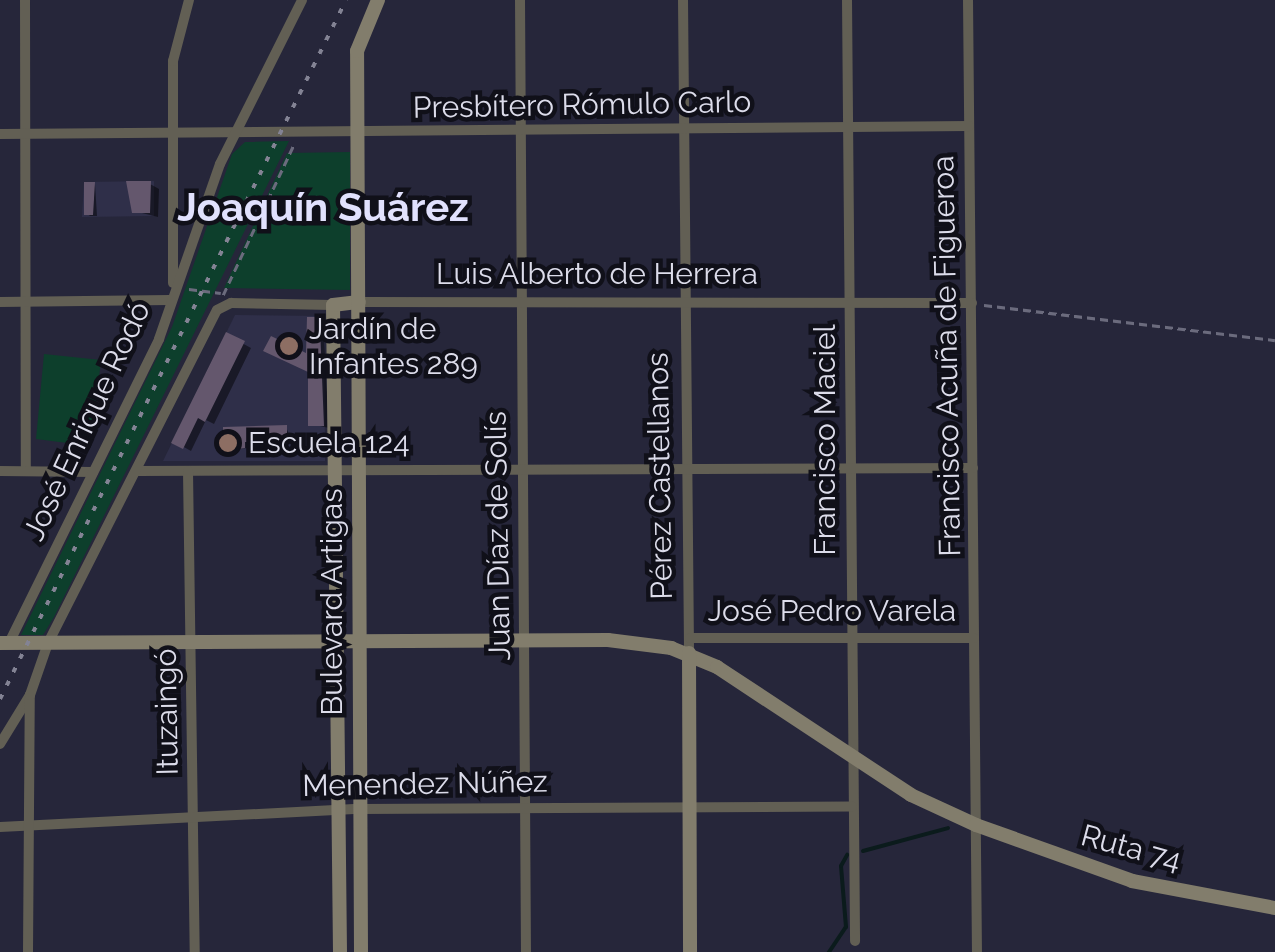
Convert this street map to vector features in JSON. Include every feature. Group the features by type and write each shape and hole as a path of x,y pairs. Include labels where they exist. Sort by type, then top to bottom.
{"street":[{"path":"25,0 26,471"},
{"path":"0,302 172,294 172,61 188,0"},
{"name":"José Enrique Rodó","path":"5,643 159,339 172,294 234,134 302,0"},
{"name":"Bulevard Artigas","path":"362,952 357,51 378,0"},
{"name":"Juan Díaz de Solís","path":"520,0 526,952"},
{"name":"Pérez Castellanos","path":"683,0 690,952"},
{"name":"Francisco Maciel","path":"847,0 854,940"},
{"name":"Francisco Acuña de Figueroa","path":"968,0 977,952"},
{"path":"172,109 195,133"},
{"name":"Presbítero Rómulo Carlo","path":"0,134 520,133 970,126"},
{"path":"0,744 30,695 48,643 223,299"},
{"name":"Luis Alberto de Herrera","path":"223,299 334,305 520,301 972,303"},
{"name":"Bulevard Artigas","path":"334,305 340,952"},
{"path":"138,471 973,468"},
{"path":"0,470 94,472"},
{"name":"Ituzaingó","path":"188,471 195,952"},
{"path":"336,596 342,590 360,596"},
{"name":"José Pedro Varela","path":"689,646 851,638 974,638"},
{"path":"5,643 524,640 689,646"},
{"name":"Ruta 74","path":"689,646 852,759 976,825 1132,881 1275,908"},
{"path":"336,692 352,697 359,692"},
{"path":"28,952 30,695"},
{"name":"Menendez Núñez","path":"0,827 195,814 360,809 852,806"}],"path":[{"path":"172,294 223,299 299,134"},
{"path":"972,303 1275,340"}],"shaded area":[{"path":"154,181 154,216 82,217 84,182"},
{"path":"235,315 324,316 325,461 163,461"}],"green space":[{"path":"289,141 54,617 43,635 21,635 172,327 232,154 245,142"},
{"path":"350,152 350,290 224,288 287,153"},
{"path":"44,354 101,360 91,446 36,439"}],"building":[{"path":"126,181 151,181 150,213 132,213"},
{"path":"84,182 95,182 93,215 84,215"},
{"path":"307,317 317,317 320,327 324,426 308,426 308,372 263,351 271,336 306,353"},
{"path":"226,332 245,341 205,422 198,418 183,449 171,443"},
{"path":"287,425 287,441 245,442 245,448 223,451 223,427"}],"waterway":[{"path":"863,851 948,828"},
{"path":"829,952 846,927 841,866 847,855"}],"railway":[{"path":"0,699 346,0"}],"place":[{"name":"Jardín de Infantes 289","path":"289,346"},
{"name":"Escuela 124","path":"228,443"}],"district":[{"name":"Joaquín Suárez","path":"323,207"}]}
